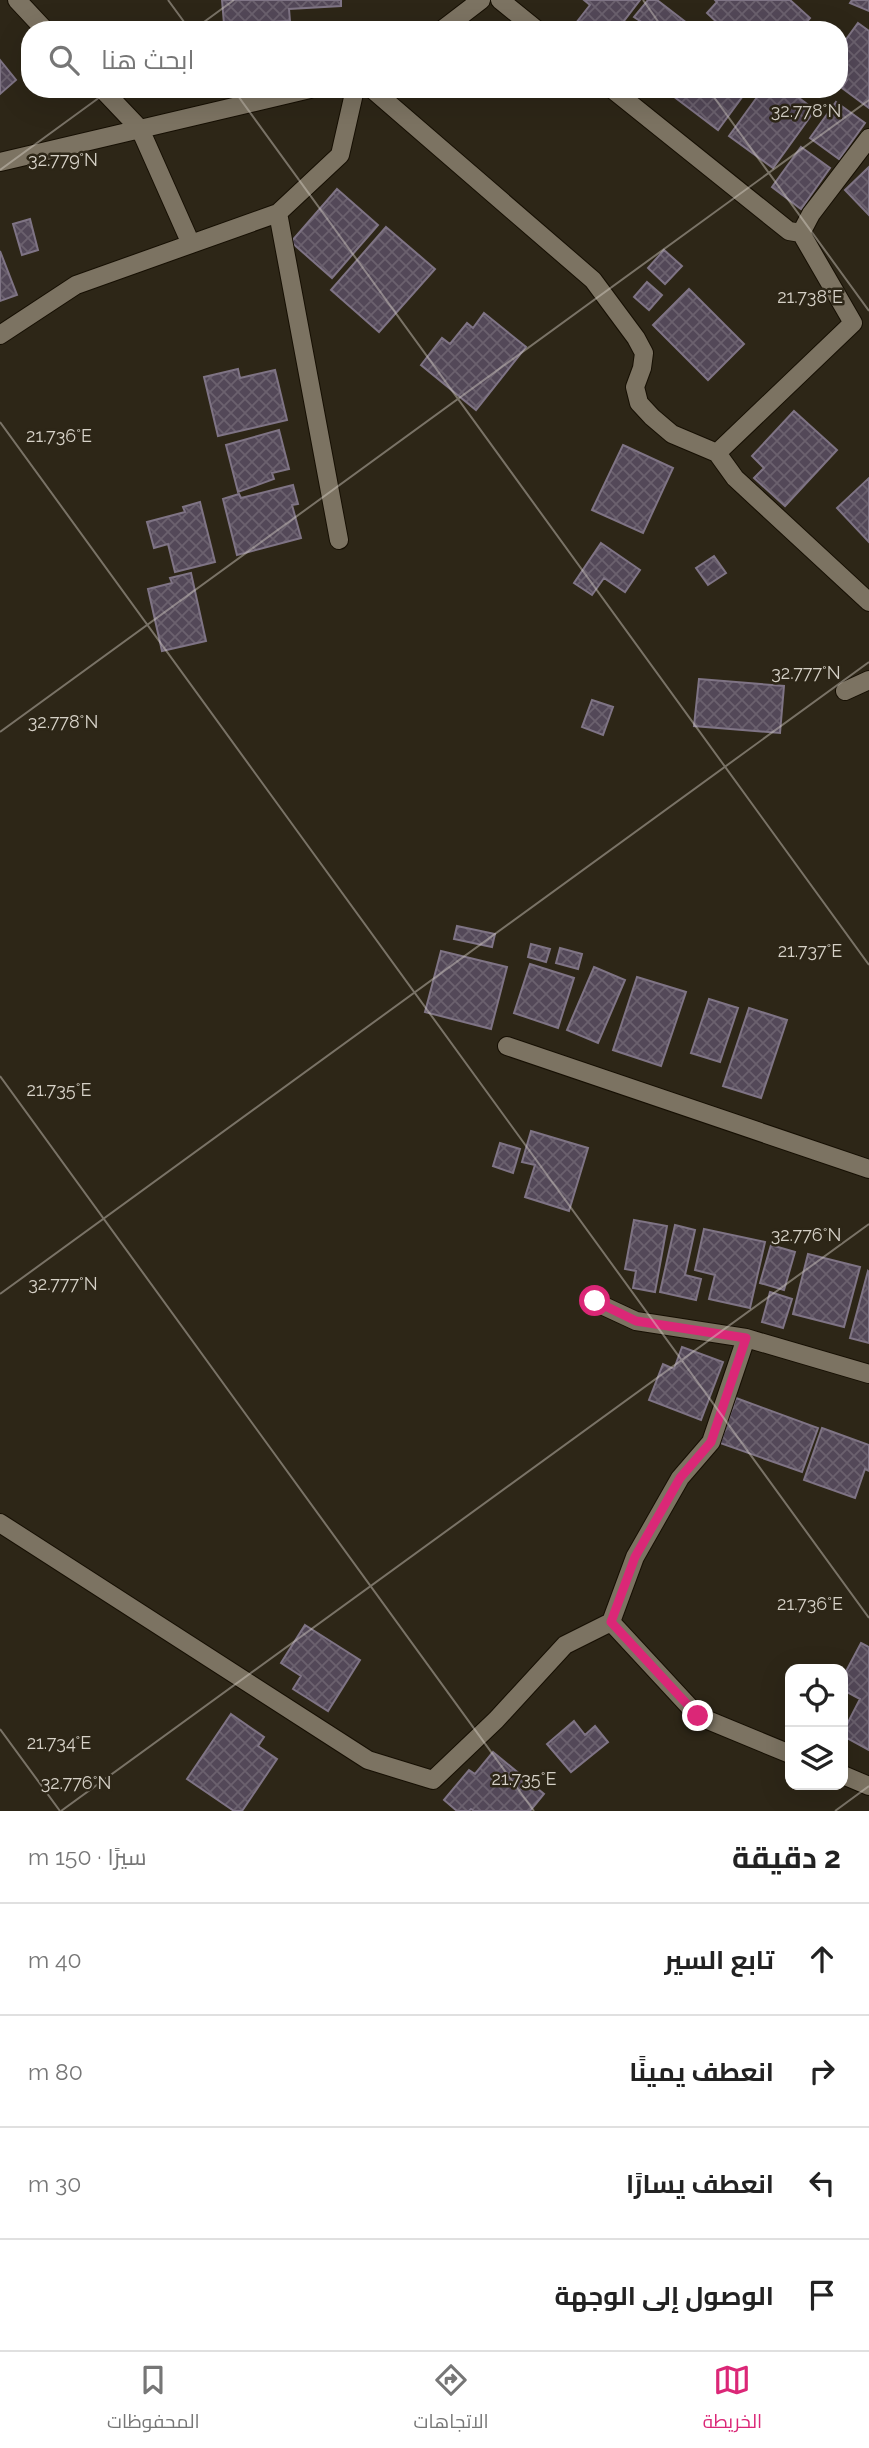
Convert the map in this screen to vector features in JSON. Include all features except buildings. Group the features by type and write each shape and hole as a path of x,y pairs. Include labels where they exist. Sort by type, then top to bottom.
{"street":[{"path":"17,0 37,21"},
{"path":"454,21 481,0"},
{"path":"500,0 526,21"},
{"path":"111,98 140,129 191,244"},
{"path":"0,162 272,98"},
{"path":"0,335 76,285 278,213 341,155 353,98"},
{"path":"382,98 593,280 636,338 644,354 635,387 639,403 652,418 672,433 717,453 735,478 869,602"},
{"path":"623,98 789,231 801,233"},
{"path":"801,233 811,214 869,138"},
{"path":"278,213 339,540"},
{"path":"717,453 853,323 801,233"},
{"path":"845,691 869,680"},
{"path":"507,1046 869,1169"},
{"path":"595,1301 636,1321 746,1338 869,1374"},
{"path":"0,1523 368,1760 433,1780 496,1720 565,1645 611,1622 635,1557 680,1478 711,1442 746,1338"},
{"path":"611,1622 698,1716 785,1752"},
{"path":"848,1777 869,1786"}],"route":[{"path":"595,1301 636,1321 746,1338 711,1442 680,1478 635,1557 611,1622 698,1716"}]}
